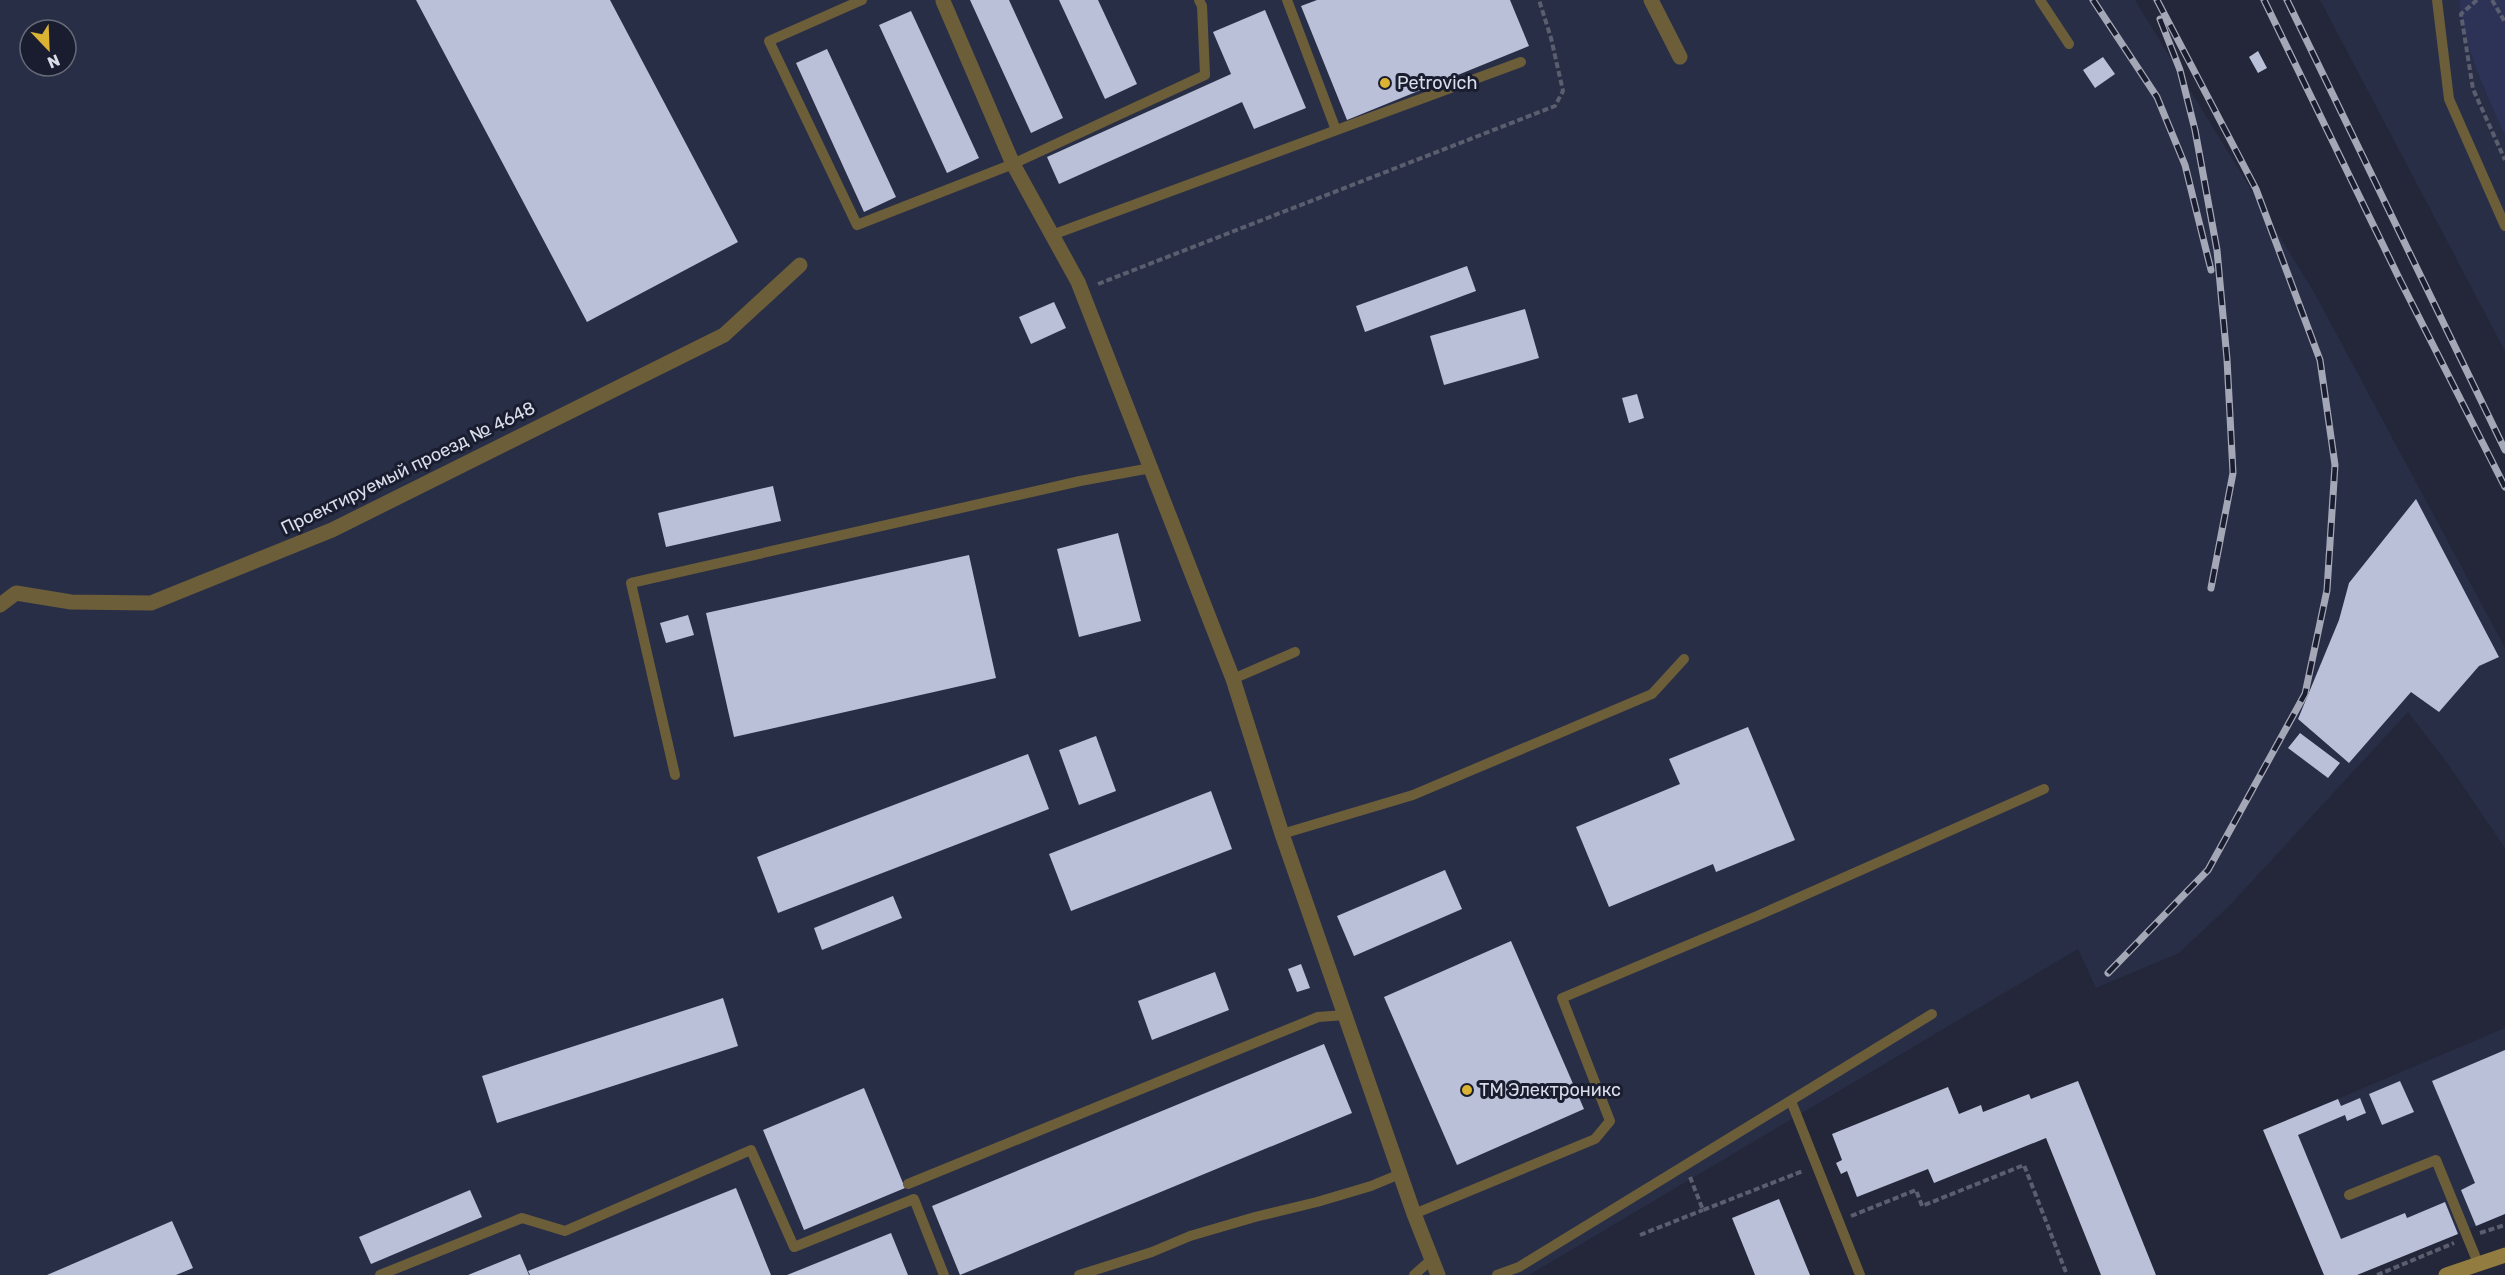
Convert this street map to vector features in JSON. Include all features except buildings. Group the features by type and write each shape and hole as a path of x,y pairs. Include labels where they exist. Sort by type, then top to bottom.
{"street":[{"path":"1651,0 1680,57"},
{"path":"943,1 1012,164 1081,290 1233,679 1282,834 1414,1214 1438,1275"},
{"name":"Проектируемый проезд № 4648","path":"0,605 16,593 71,602 151,603 332,530 724,335 800,265"},
{"path":"2446,1275 2505,1254"}],"lane":[{"path":"862,0 769,41 857,225 1012,164 1205,75 1201,3 1212,0"},
{"path":"1287,0 1336,130"},
{"path":"2040,0 2069,44"},
{"path":"2437,0 2449,99 2505,226"},
{"path":"1052,235 1521,62"},
{"path":"675,775 631,583 1069,484 1150,468"},
{"path":"1233,679 1295,652"},
{"path":"1282,834 1413,795 1652,694 1684,660"},
{"path":"1414,1214 1595,1139 1610,1121 1562,998 1757,916 2044,789"},
{"path":"1497,1275 1519,1267 1932,1014"},
{"path":"908,1184 1318,1017 1345,1015"},
{"path":"1791,1101 1860,1275"},
{"path":"380,1275 522,1218 565,1231 752,1150 794,1247 914,1199 944,1275"},
{"path":"2349,1195 2436,1160 2478,1263"},
{"path":"1079,1275 1152,1252 1190,1236 1255,1216 1328,1199 1371,1186 1400,1174"},
{"path":"1414,1275 1432,1259"}],"path":[{"path":"1081,290 1555,106 1563,91 1551,38 1539,0"},
{"path":"2477,0 2461,14 2473,89 2505,160"},
{"path":"2492,0 2505,22"},
{"path":"1641,1235 1816,1165"},
{"path":"1838,1221 1916,1190 1922,1206 2024,1165 2067,1275"},
{"path":"1691,1179 1703,1210"},
{"path":"2377,1275 2505,1225"}],"shaded area":[{"path":"0,0 2135,0 2315,294 2505,648 2505,848 2448,764 2408,712 2231,904 2179,953 2096,988 2078,949 1529,1275 0,1275"},
{"path":"2320,0 2459,0 2482,84 2505,136 2505,351"},
{"path":"2459,0 2505,0 2505,136 2471,52"},
{"path":"2505,1028 2505,1214 2357,1275 2324,1275 2264,1130"}],"railway":[{"path":"2093,0 2157,97 2185,165 2211,270"},
{"path":"2108,973 2208,870 2305,694 2327,590 2335,465 2320,360 2256,189 2157,0"},
{"path":"2264,0 2400,280 2505,487"},
{"path":"2287,0 2505,450"},
{"path":"2160,19 2180,70 2195,130 2217,250 2227,359 2233,473 2211,588"}],"place":[{"name":"Petrovich","path":"1385,83"},
{"name":"ТМ Электроникс","path":"1467,1090"}]}
